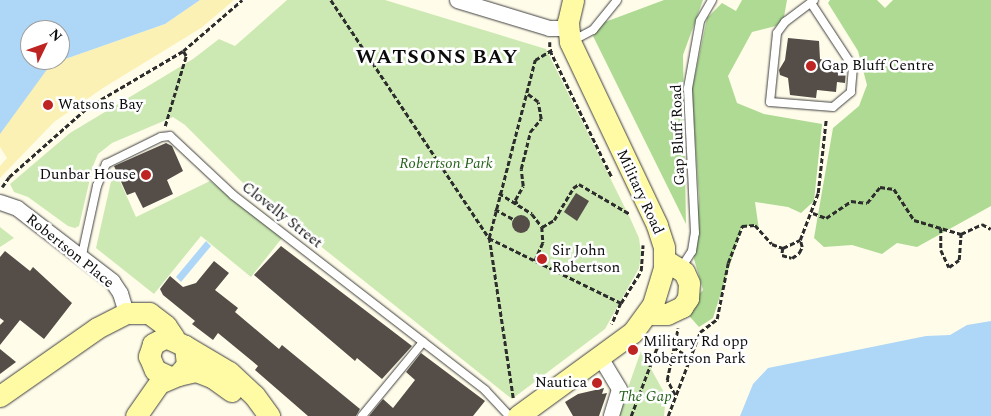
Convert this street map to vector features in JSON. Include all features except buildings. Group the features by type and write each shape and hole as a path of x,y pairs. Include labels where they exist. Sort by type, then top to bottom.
{"street":[{"path":"457,0 563,33 573,0"},
{"name":"Military Road","path":"516,408 600,358 633,332 648,314 660,286 673,264 657,225 563,33"},
{"name":"Robertson Place","path":"0,202 17,208 116,286 126,313"},
{"path":"648,314 668,314 686,303 689,283 673,264"},
{"path":"126,313 146,329 157,372 174,376"},
{"path":"0,396 103,324 126,313 149,313 166,326 180,342 188,362 174,376"},
{"path":"135,416 151,352 163,337 180,342 229,372 254,395 268,414"},
{"path":"600,358 619,389 611,416"},
{"path":"135,416 159,383 191,371 206,375 221,383 246,405 268,414"}],"lane":[{"path":"563,33 593,30 618,0"},
{"name":"Gap Bluff Road","path":"673,264 691,255 695,234 688,88 700,21 712,0"},
{"path":"812,1 853,67 851,92 834,106 770,102 777,33 785,22 812,1"},
{"path":"79,255 83,250 97,186 106,164 161,136"},
{"name":"Clovelly Street","path":"161,136 170,136 179,142 233,195 485,390 509,416"},
{"path":"362,416 423,342"}],"path":[{"path":"0,190 9,176 88,106 183,51 242,0"},
{"path":"331,0 489,238 621,303"},
{"path":"516,408 489,238 495,208 535,60 550,50 563,33"},
{"path":"550,50 563,33"},
{"path":"550,50 614,180"},
{"path":"161,136 186,56 183,51"},
{"path":"518,204 515,200 523,186 521,169 530,132 541,119 538,102 526,93"},
{"path":"668,416 680,377 700,332 717,319 728,263 742,226 755,225 772,244 783,248 800,240 813,213 819,184 824,124 834,106"},
{"path":"542,227 554,220 573,188 579,184 630,214"},
{"path":"813,213 826,218 851,201 867,203 880,188 894,189 914,220 961,234 982,224 991,229"},
{"path":"499,193 518,204 542,227 543,243 535,261"},
{"path":"626,206 634,221"},
{"path":"495,208 513,219"},
{"path":"941,228 941,250 949,267 959,260 961,234"},
{"path":"610,331 621,303 643,264 642,239"},
{"path":"783,248 782,255 792,258 802,247 800,240"},
{"path":"675,395 667,380 678,322"},
{"path":"631,416 662,339 669,327"},
{"path":"654,335 689,357"}],"green space":[{"name":"Robertson Park","path":"287,0 385,0 546,49 630,218 639,238 641,253 639,268 605,329 512,399 249,189 185,125 173,117 112,143 98,154 93,166 79,226 75,228 68,226 28,197 14,192 10,184 70,133 193,59 219,39 235,46"},
{"path":"664,0 703,0 683,55 686,224 593,36 605,22"},
{"path":"742,0 787,0 784,17 776,26 752,32 728,76 737,103 764,114 822,124 814,201 801,213 788,207 755,202 759,230 755,225 742,227 713,318 699,327 684,310 703,290 694,259 699,199 692,90 707,18 722,3 736,11"},
{"path":"830,0 877,0 885,8 893,0 991,0 991,206 917,247 897,243 882,254 852,245 824,247 814,238 833,128 859,106 867,85 858,51 828,3"},
{"path":"114,168 136,217 210,181 282,238 251,277 201,236 154,294 96,248"},
{"path":"0,227 14,238 0,247"},
{"name":"The Gap","path":"641,351 666,396 664,416 618,416"}],"sand":[{"name":"Watsons Bay","path":"200,0 234,0 201,28 103,88 54,122 0,178 0,166 7,158 0,147 0,127 46,70 70,70 70,57 165,24"}],"water":[{"path":"0,0 200,0 165,24 70,57 70,20 20,20 20,70 47,70 0,134"},
{"path":"206,241 211,246 181,282 176,277"},
{"path":"991,321 991,416 740,416 753,384 768,368 926,336 950,335 967,325"}],"place":[{"name":"Gap Bluff Centre","path":"811,66"},
{"name":"Watsons Bay","path":"48,105"},
{"name":"Dunbar House","path":"146,175"},
{"name":"Sir John Robertson","path":"542,259"},
{"name":"Military Rd opp Robertson Park","path":"633,350"},
{"name":"Nautica","path":"597,383"}],"district":[{"name":"WATSONS BAY","path":"437,57"}]}
